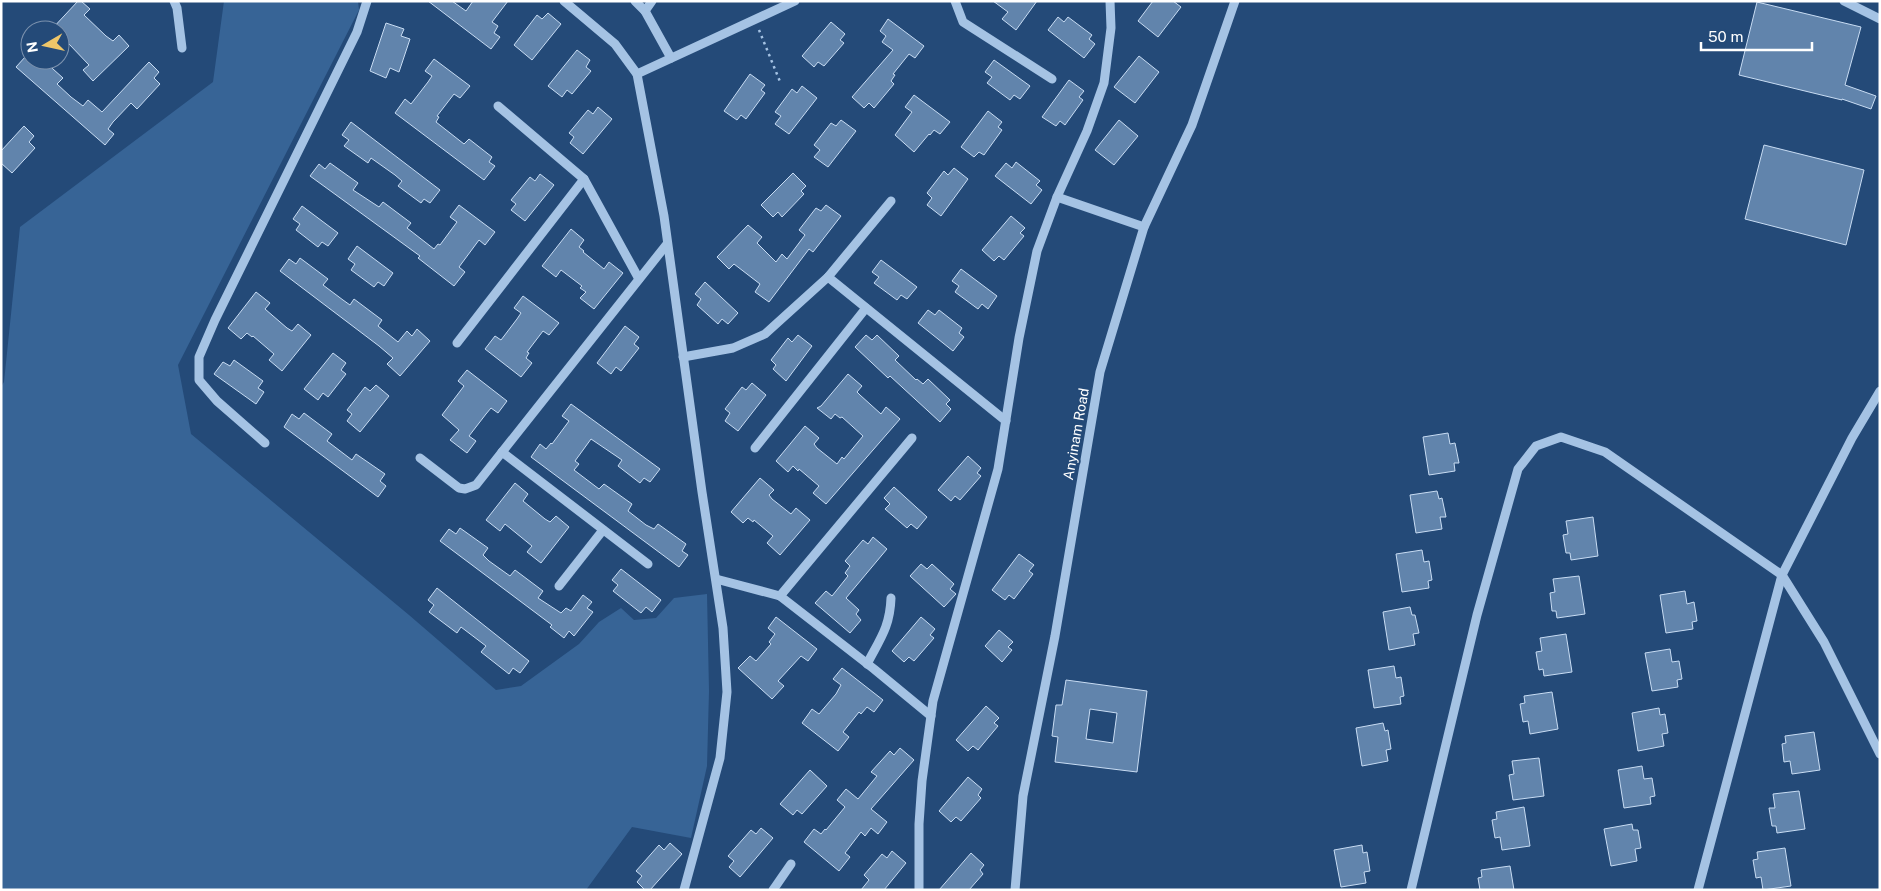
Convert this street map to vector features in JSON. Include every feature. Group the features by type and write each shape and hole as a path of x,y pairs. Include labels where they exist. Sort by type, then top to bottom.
{"street":[{"path":"174,1 177,8 182,48"},
{"path":"266,443 217,401 199,380 199,358 215,320 357,32 367,1"},
{"path":"564,1 615,44 637,74 664,216 683,357 724,628 727,692 720,758 684,890"},
{"path":"635,1 645,11 671,58"},
{"path":"645,11 652,1"},
{"path":"637,74 795,1"},
{"path":"955,1 963,22 1052,79"},
{"path":"919,890 919,815 932,701 998,469 1018,338 1037,251 1057,197 1087,131 1104,83 1111,28 1110,1"},
{"name":"Anyinam Road","path":"1015,890 1023,796 1055,636 1100,372 1144,227 1192,125 1235,1"},
{"path":"1844,1 1880,20"},
{"path":"498,106 584,179 639,279"},
{"path":"456,342 584,179"},
{"path":"1057,197 1144,227"},
{"path":"683,357 733,348 765,334 828,277 891,201"},
{"path":"420,458 459,488 465,489 476,485 667,244"},
{"path":"828,277 1006,421"},
{"path":"755,448 866,308"},
{"path":"1698,890 1782,575 1852,438 1880,391"},
{"path":"1411,890 1477,615 1518,469 1536,446 1561,437 1605,452 1782,575 1824,642 1880,754"},
{"path":"780,596 912,438"},
{"path":"502,452 648,564"},
{"path":"559,586 603,530"},
{"path":"716,579 780,596 931,716"},
{"path":"867,664 888,626 891,598"},
{"path":"773,890 791,864"}],"path":[{"path":"754,19 781,84"}],"shaded area":[{"path":"224,1 358,1 359,10 178,365 191,434 409,615 496,690 521,686 579,644 599,622 621,608 634,620 656,618 674,598 707,594 709,691 707,766 691,838 632,827 586,890 1,890 1,387 4,382 20,227 213,82"}],"building":[{"path":"78,1 81,1 90,9 84,15 106,36 113,41 119,35 129,46 93,81 83,70 89,65 70,45 70,20 60,20"},
{"path":"428,1 452,1 466,11 473,1 508,1 492,22 498,26 494,33 500,37 491,49"},
{"path":"993,1 1037,1 1016,30 1002,19 1008,12"},
{"path":"1153,1 1173,1 1181,7 1158,37 1138,21"},
{"path":"1757,2 1861,27 1845,85 1876,96 1871,109 1842,99 1739,75"},
{"path":"548,13 561,24 532,60 514,45 537,15 542,19"},
{"path":"1058,17 1064,22 1068,17 1092,35 1089,39 1095,44 1084,58 1048,30"},
{"path":"888,19 924,46 915,58 909,54 893,74 895,75 891,81 894,84 874,108 869,103 864,108 852,97 893,50 882,42 886,36 880,31"},
{"path":"831,22 845,34 840,40 844,43 824,66 818,62 814,67 802,56"},
{"path":"386,23 404,29 401,36 410,39 399,72 390,68 386,78 370,71"},
{"path":"577,50 590,60 586,67 591,71 572,94 567,90 562,97 548,86"},
{"path":"1139,56 1159,72 1135,103 1114,87"},
{"path":"434,59 470,86 460,98 454,94 437,116 439,117 436,122 464,144 469,139 492,157 489,162 495,166 484,180 395,113 405,99 411,104 428,82 432,76 425,71"},
{"path":"994,60 1030,86 1020,99 1014,95 1010,100 987,83 992,77 985,72"},
{"path":"149,62 159,72 154,78 160,84 137,109 131,103 113,122 108,129 114,134 105,145 16,67 20,63 20,70 54,70 63,78 57,84 71,97 83,106 88,100 102,112"},
{"path":"750,74 765,85 761,90 765,93 746,119 741,115 737,120 724,111"},
{"path":"1069,80 1084,91 1079,97 1083,100 1065,125 1060,121 1056,126 1042,117"},
{"path":"802,86 817,98 789,134 775,124 781,116 775,112 792,89 797,93"},
{"path":"914,95 950,122 940,134 934,130 929,134 914,152 895,135 912,112 905,107"},
{"path":"598,107 612,119 583,154 570,143 574,137 569,133 588,110 593,114"},
{"path":"988,111 1002,122 998,127 1002,130 984,155 979,152 974,157 961,147"},
{"path":"841,120 856,131 828,167 814,157 820,150 814,145 831,123 836,126"},
{"path":"1119,120 1138,136 1114,165 1095,150"},
{"path":"351,122 440,190 430,203 424,199 421,203 398,186 402,181 395,175 371,158 368,163 344,146 349,140 342,135"},
{"path":"24,126 34,136 29,142 35,148 12,173 1,163 1,151"},
{"path":"1764,145 1864,170 1846,245 1745,219"},
{"path":"1016,162 1040,181 1036,185 1042,190 1031,204 995,176 1006,163 1012,168"},
{"path":"330,163 358,183 353,190 379,207 383,202 411,223 407,228 434,249 438,244 440,245 457,222 450,217 459,205 495,232 485,245 479,240 459,267 465,272 454,286 418,258 420,256 310,176 319,164 325,169"},
{"path":"954,168 968,179 941,216 927,205 932,198 927,193 944,171 948,175"},
{"path":"793,173 806,186 801,191 804,194 782,217 778,212 773,217 761,205"},
{"path":"540,174 554,185 525,221 511,210 516,204 511,200 530,177 535,181"},
{"path":"826,205 841,216 813,252 809,249 769,302 755,292 760,284 734,264 729,269 717,257 748,225 762,237 757,243 776,262 782,254 787,259 805,235 799,230 816,208 821,211"},
{"path":"302,206 338,233 328,246 322,242 318,247 296,230 300,224 293,219"},
{"path":"1011,216 1025,228 1020,233 1024,236 1004,260 999,256 994,261 982,250"},
{"path":"571,229 584,240 579,247 583,252 604,269 609,262 623,273 594,309 580,298 586,292 580,288 582,286 561,270 556,277 542,266"},
{"path":"357,246 393,273 384,286 378,282 374,287 351,270 355,264 348,259"},
{"path":"300,258 328,279 323,285 350,305 354,299 382,320 378,326 398,342 407,331 412,336 417,329 430,341 400,376 387,364 393,358 280,271 289,259 296,264"},
{"path":"881,260 917,287 907,299 901,295 897,300 874,283 879,277 872,272"},
{"path":"961,269 997,296 988,309 982,304 978,309 955,292 959,286 952,281"},
{"path":"705,282 738,313 728,324 722,319 718,324 697,305 701,299 695,294"},
{"path":"256,292 270,303 265,309 287,328 292,331 298,324 311,335 282,371 269,360 274,354 253,336 247,333 241,339 228,328"},
{"path":"523,296 559,323 549,335 543,331 527,352 529,353 526,358 532,363 521,377 485,349 495,336 501,340 517,319 521,313 514,308"},
{"path":"928,310 935,315 939,310 962,328 959,333 964,337 953,351 918,323"},
{"path":"625,326 639,337 634,344 639,348 621,371 616,367 611,374 597,363"},
{"path":"798,335 812,346 786,381 773,369 776,365 771,360 788,338 792,342"},
{"path":"866,335 872,340 877,335 899,356 895,360 916,380 923,384 928,379 950,400 946,404 951,409 940,422 855,347"},
{"path":"333,353 346,363 341,370 346,374 328,397 323,393 318,400 304,389"},
{"path":"234,360 263,381 258,388 264,392 256,404 214,374 223,362 230,366"},
{"path":"467,370 507,401 498,413 491,408 469,436 476,441 467,453 450,440 459,430 442,415 464,386 458,381"},
{"path":"848,374 862,386 857,392 881,414 886,407 900,419 826,504 813,493 819,486 799,469 798,471 793,466 788,472 776,461 805,426 819,438 814,444 817,448 837,464 842,457 844,459 863,436 842,417 840,418 835,414 831,419 817,408 821,406"},
{"path":"752,383 766,395 738,431 725,421 730,413 725,409 742,387 746,390"},
{"path":"376,385 389,396 360,432 347,421 352,414 347,410 365,387 370,391"},
{"path":"571,404 660,469 650,482 644,478 640,483 618,466 622,460 591,439 575,461 579,464 574,470 599,489 604,484 632,504 628,511 646,525 654,529 658,524 686,544 682,551 688,555 679,567 531,457 540,444 546,449 552,444 569,421 562,416"},
{"path":"304,413 332,434 327,441 352,460 356,454 385,474 380,481 386,486 378,497 284,427 292,414 299,419"},
{"path":"1448,433 1450,444 1455,443 1459,463 1454,463 1455,471 1429,475 1423,437"},
{"path":"968,456 981,468 977,473 981,476 960,500 955,496 951,501 938,490"},
{"path":"760,478 774,490 769,495 772,499 791,514 796,508 810,520 780,555 767,543 773,536 754,520 753,522 748,518 743,523 731,512"},
{"path":"515,483 528,494 523,501 545,519 550,522 556,516 569,527 541,563 527,552 532,546 505,524 500,531 486,520"},
{"path":"894,487 927,517 917,529 911,524 907,528 885,509 890,504 884,498"},
{"path":"1437,491 1439,499 1442,498 1446,517 1440,517 1442,529 1416,533 1410,495"},
{"path":"1593,517 1598,556 1571,560 1570,553 1566,553 1563,535 1568,534 1566,521"},
{"path":"460,528 488,548 483,555 489,561 510,576 515,570 543,591 538,598 561,613 566,608 571,611 583,595 592,602 587,608 593,612 574,636 569,631 564,638 550,627 552,625 440,541 449,529 456,534"},
{"path":"873,537 887,549 846,598 859,610 856,614 861,620 850,633 815,603 826,591 832,596 848,576 845,573 850,566 845,561 863,540 868,544"},
{"path":"1422,550 1424,562 1429,561 1432,580 1428,581 1429,588 1402,592 1396,554"},
{"path":"1019,554 1034,565 1029,571 1033,574 1014,599 1009,595 1005,600 992,590"},
{"path":"921,564 927,569 932,564 954,584 950,589 956,594 944,607 910,576"},
{"path":"621,569 661,600 652,612 646,607 641,613 613,591 618,585 612,580"},
{"path":"1579,576 1585,614 1557,618 1556,611 1552,611 1550,593 1555,592 1553,579"},
{"path":"437,588 529,661 520,673 513,668 509,674 481,652 486,646 461,627 457,633 429,612 434,605 428,600"},
{"path":"1685,591 1687,604 1694,602 1697,621 1692,622 1693,629 1666,633 1660,595"},
{"path":"1410,607 1412,615 1415,615 1419,633 1413,634 1415,645 1389,650 1383,612"},
{"path":"776,617 817,649 808,661 801,656 778,681 784,686 772,699 738,668 750,656 756,661 771,644 769,642 775,634 768,628"},
{"path":"921,617 935,629 930,635 934,638 914,661 909,657 904,662 892,651"},
{"path":"999,630 1013,642 1008,647 1012,650 1002,662 985,646"},
{"path":"1566,634 1572,672 1544,676 1543,669 1539,670 1536,652 1542,651 1540,638"},
{"path":"1670,649 1672,662 1679,661 1682,679 1677,680 1678,687 1652,691 1645,653"},
{"path":"1394,666 1396,678 1401,677 1404,696 1400,697 1401,704 1374,708 1368,670"},
{"path":"842,668 883,700 874,712 867,707 861,714 859,712 843,732 849,737 838,751 802,723 812,709 819,714 836,694 841,685 833,679"},
{"path":"1066,680 1147,691 1137,772 1055,762 1058,737 1052,736 1056,705 1062,705","holes":["1090,709 1117,713 1113,743 1086,739"]},
{"path":"1552,692 1558,729 1530,734 1528,721 1523,722 1520,704 1525,703 1524,696"},
{"path":"986,706 999,718 994,723 998,726 978,750 973,746 968,751 956,740"},
{"path":"1659,708 1660,715 1665,714 1668,733 1662,734 1664,746 1638,751 1632,713"},
{"path":"1383,723 1385,731 1388,730 1391,749 1386,750 1388,761 1362,766 1356,728"},
{"path":"1814,732 1820,770 1792,774 1790,761 1784,762 1782,744 1786,743 1785,736"},
{"path":"900,748 914,760 871,809 887,822 878,834 871,828 865,836 861,832 845,853 850,857 839,871 804,842 814,829 821,834 826,830 845,807 837,800 846,789 858,799 877,776 871,772 890,751 894,755"},
{"path":"1539,758 1544,796 1513,800 1509,775 1514,774 1512,761"},
{"path":"1642,766 1644,779 1652,778 1655,796 1650,797 1651,804 1624,808 1618,770"},
{"path":"810,770 827,786 802,814 797,810 793,815 780,804"},
{"path":"968,777 982,789 978,795 981,798 961,821 956,817 951,822 939,811"},
{"path":"1799,791 1805,829 1777,833 1776,826 1772,826 1769,808 1775,808 1773,794"},
{"path":"1524,807 1530,846 1502,850 1500,837 1495,838 1492,820 1497,819 1496,812"},
{"path":"1632,824 1633,830 1638,830 1641,848 1635,849 1637,861 1611,866 1604,829"},
{"path":"761,828 773,838 740,877 729,867 734,861 728,856 751,830 756,834"},
{"path":"670,843 682,854 650,890 645,890 637,882 642,876 636,871 659,845 664,850"},
{"path":"1362,845 1363,853 1367,852 1370,871 1364,872 1366,883 1341,887 1334,850"},
{"path":"1785,848 1791,886 1763,890 1761,877 1756,878 1753,860 1758,859 1757,852"},
{"path":"892,851 906,863 884,890 861,890 869,880 864,875 882,854 887,858"},
{"path":"971,853 984,865 980,870 983,874 969,890 939,890"},
{"path":"1510,866 1514,890 1480,890 1478,878 1482,877 1481,870"}]}
